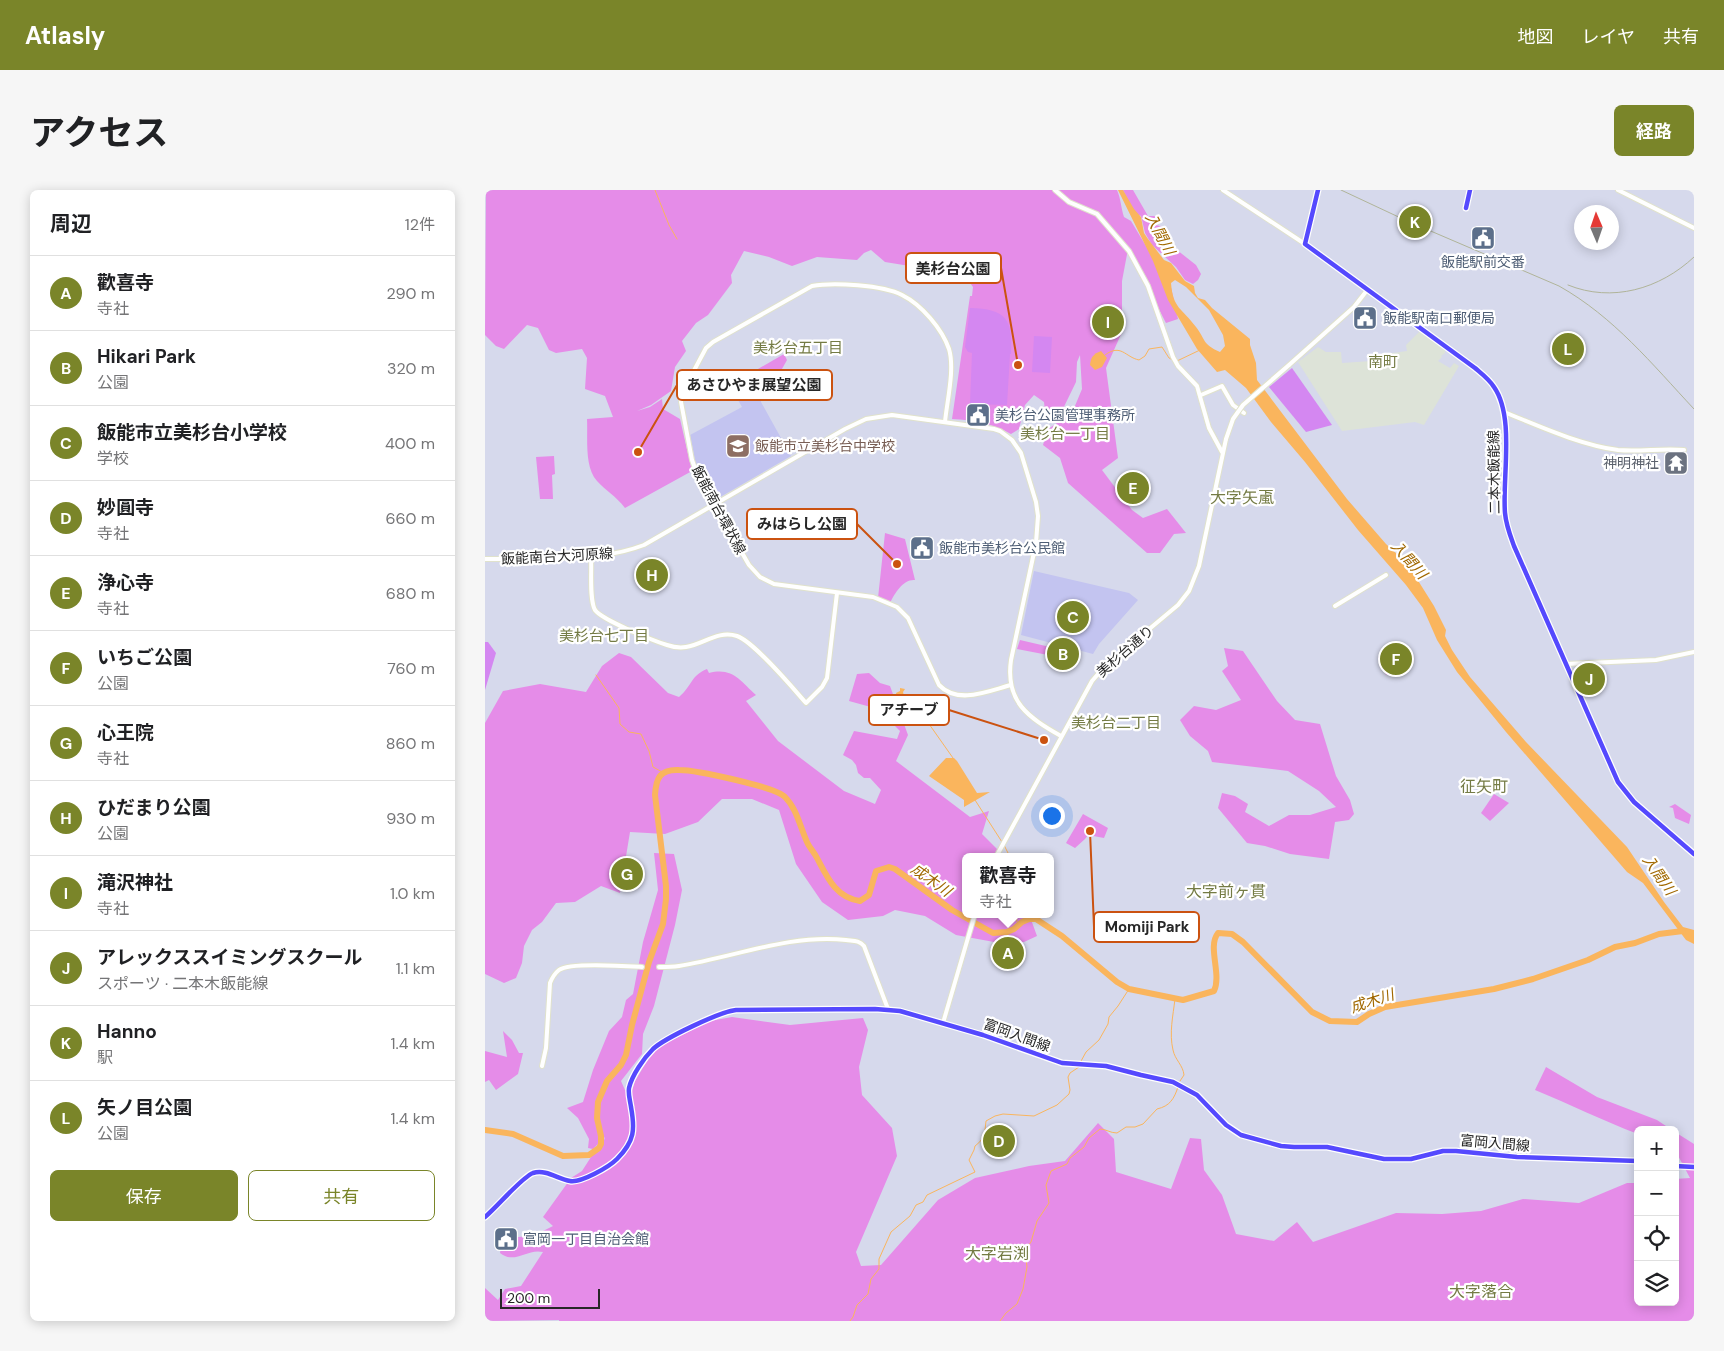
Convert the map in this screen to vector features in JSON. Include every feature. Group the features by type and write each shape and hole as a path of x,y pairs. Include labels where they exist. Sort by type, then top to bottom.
{"main road":[{"path":"1305,244 1318,190"},
{"path":"1465,208 1471,190"},
{"name":"二本木飯能線","path":"1305,244 1486,377 1498,393 1504,412 1507,455 1505,508 1507,524 1514,546 1612,771 1633,802 1694,854"},
{"name":"富岡入間線","path":"485,1217 531,1174 545,1173 565,1180 576,1181 601,1170 617,1159 628,1146 634,1131 629,1095 630,1085 647,1055 656,1046 668,1039 719,1014 730,1011 888,1009 900,1011 983,1034 1062,1063 1106,1066 1141,1076 1173,1082 1197,1095 1226,1124 1241,1135 1281,1146 1294,1148 1327,1147 1373,1158 1389,1159 1411,1159 1443,1151 1456,1150 1517,1157 1634,1162"},
{"path":"1679,1166 1694,1167"}],"street":[{"path":"1055,190 1069,202 1097,214 1126,246 1148,286 1167,343 1175,360 1195,383 1201,395 1207,422 1223,453"},
{"path":"1223,190 1305,244"},
{"path":"1618,190 1694,228"},
{"name":"飯能南台環状線","path":"945,422 951,371 949,349 934,324 922,309 902,295 886,290 834,284 812,286 713,342 706,348 682,394 681,409 699,480 749,565 760,576 780,585 873,597 897,607 908,618 939,685 948,693 964,696 1011,685"},
{"name":"美杉台通り","path":"998,853 1086,690 1097,674 1167,615 1189,590 1199,566 1226,439 1233,419 1243,405 1354,307 1368,289"},
{"path":"1201,395 1222,386 1233,405 1244,414"},
{"path":"1504,412 1561,434 1603,447 1631,450 1684,450"},
{"name":"飯能南台大河原線","path":"485,559 591,557 615,554 644,545 817,444 866,419 892,415 994,429 1000,431 1011,440 1023,457 1036,502 1038,516 1038,533 1011,660 1009,673 1011,685 1019,705 1027,714 1039,724 1061,736"},
{"path":"591,557 593,602 596,611 604,618 659,642 676,647 688,646 720,635 738,636 751,644 806,703 822,687 827,678 837,593"},
{"path":"1335,606 1386,575"},
{"path":"1565,664 1656,660 1694,652"},
{"path":"943,1023 974,918"},
{"path":"659,967 679,966 770,945 806,939 827,938 857,941 863,946 869,959 888,1009"},
{"path":"542,1066 546,1048 550,983 553,976 559,970 572,966 642,967"}],"shaded area":[{"path":"486,190 1117,190 1124,217 1131,221 1170,283 1178,319 1166,323 1128,249 1122,281 1122,332 1106,368 1118,458 1102,470 1132,510 1143,518 1167,509 1186,533 1174,534 1160,553 1147,553 1068,483 1060,458 1043,445 1048,429 1072,413 1082,389 1080,355 1077,362 1076,382 1059,417 1046,420 1044,402 1034,395 1025,405 1019,429 1011,434 997,427 982,423 952,419 970,296 972,296 973,287 966,277 949,262 923,260 922,268 885,262 871,250 864,253 857,260 817,257 792,266 769,257 744,251 731,275 732,283 708,315 696,323 682,341 686,351 675,367 671,391 651,405 637,411 650,407 662,399 663,409 680,419 692,471 625,508 597,481 590,468 588,460 587,419 613,417 605,396 585,389 587,358 582,349 556,353 549,350 538,328 527,325 504,349 496,346 485,335"},
{"name":"入間川","path":"1118,190 1123,190 1141,217 1144,233 1164,260 1171,263 1185,281 1194,286 1198,298 1205,300 1250,339 1256,363 1257,380 1347,499 1386,544 1398,555 1408,558 1412,571 1434,606 1446,630 1445,636 1452,650 1470,677 1526,742 1627,847 1683,927 1694,930 1694,944 1686,940 1643,883 1627,872 1506,732 1457,672 1437,640 1423,608 1406,585 1358,530 1246,388 1225,370 1217,372 1197,349 1168,300 1153,261","holes":["1175,280 1186,287 1209,310 1223,335 1225,346 1220,352 1207,344 1176,303 1171,283"]},
{"path":"1123,190 1133,190 1148,216 1155,216 1156,225 1163,227 1177,250 1196,265 1201,274 1193,284 1185,280 1176,267 1152,245 1145,233 1141,216 1134,213"},
{"path":"970,308 992,311 1005,318 1008,324 1011,332 1011,354 1007,405 970,404 972,353 968,352 965,347"},
{"path":"1420,331 1445,350 1445,353 1438,361 1450,368 1454,363 1459,366 1424,425 1415,422 1342,431 1298,362 1318,347 1326,352 1341,352 1342,363 1371,361 1371,356 1407,351 1406,345"},
{"path":"1034,336 1052,337 1050,373 1032,372"},
{"path":"1101,351 1107,358 1102,367 1095,370 1090,365 1091,360 1094,355"},
{"path":"784,354 787,360 769,392 763,393 751,373"},
{"path":"1292,368 1332,425 1306,432 1269,387"},
{"name":"飯能市立美杉台中学校","path":"751,374 762,393 761,402 791,456 715,500 696,466 690,435 742,407 734,393 735,389 739,380"},
{"path":"554,456 555,474 552,475 553,499 540,499 536,457"},
{"path":"885,533 905,539 915,580 903,584 890,603 878,598"},
{"path":"652,564 656,571 665,573 666,576 657,581 653,588 638,582 638,572"},
{"path":"1034,571 1129,593 1138,600 1099,644 1093,654 1021,635"},
{"path":"1020,640 1080,654 1074,668 1048,655 1017,649"},
{"path":"485,642 488,642 496,653 485,690"},
{"path":"1404,643 1413,660 1386,675 1378,657"},
{"path":"1224,648 1243,651 1277,701 1295,720 1320,724 1336,776 1350,800 1354,814 1349,820 1335,822 1329,859 1290,854 1265,846 1247,843 1218,808 1222,793 1235,796 1248,804 1245,812 1269,826 1289,815 1310,815 1336,807 1319,791 1288,771 1212,762 1208,751 1190,736 1180,720 1194,706 1216,710 1241,700 1222,671 1228,666"},
{"path":"619,653 631,657 668,693 679,697 697,675 707,669 709,673 724,672 730,674 740,680 756,695 746,701 778,741 844,791 875,804 881,790 870,778 864,778 858,773 856,765 852,760 843,755 854,731 897,739 900,731 878,709 849,701 857,674 869,673 880,683 890,686 908,735 896,761 970,817 989,811 982,834 1001,853 962,853 962,918 1030,918 1037,936 1024,942 994,942 956,935 925,916 895,910 883,916 848,920 822,902 796,864 779,810 752,799 722,799 698,822 665,834 630,832 620,893 601,886 575,902 556,903 542,922 532,930 524,946 522,963 516,978 504,983 485,974 485,723 503,691 540,684 586,692 602,666"},
{"path":"900,688 905,689 903,692 904,696 921,705 931,706 910,722 912,715 897,697 896,693 900,691"},
{"path":"946,758 954,758 957,761 977,793 990,792 964,807 964,800 929,776"},
{"path":"1494,794 1509,803 1490,821 1481,813"},
{"path":"1675,804 1691,815 1689,824 1675,818 1673,808 1669,807"},
{"path":"1083,814 1108,828 1104,838 1088,835 1075,848 1066,843"},
{"path":"654,853 674,854 682,890 675,925 654,1006 643,1034 642,1054 621,1081 625,1090 632,1091 635,1081 650,1056 660,1046 710,1021 732,1017 790,1025 863,1018 868,1030 859,1067 862,1095 892,1128 897,1156 856,1252 861,1266 881,1265 938,1200 975,1178 1029,1166 1065,1161 1098,1123 1114,1139 1116,1172 1171,1189 1190,1138 1201,1139 1204,1170 1222,1195 1236,1234 1274,1241 1297,1222 1313,1242 1396,1213 1442,1214 1481,1211 1523,1199 1579,1203 1627,1183 1634,1183 1634,1306 1679,1306 1679,1179 1690,1178 1679,1157 1679,1135 1694,1144 1694,1321 485,1321 485,1288 498,1300 505,1289 521,1286 543,1252 537,1251 511,1257 500,1253 501,1247 518,1237 533,1236 553,1226 543,1217 571,1178 582,1171 591,1157 602,1147 605,1137 593,1149 588,1148 589,1139 578,1118 567,1108 583,1102 593,1070 609,1031 622,1017 626,1000 633,994 643,942 658,890"},
{"path":"503,1031 512,1040 519,1053 523,1053 518,1074 496,1090 489,1080 485,1082 485,1051 507,1057"},
{"path":"1546,1067 1597,1097 1657,1120 1666,1126 1634,1126 1634,1132 1535,1090"}],"waterway":[{"path":"655,190 669,225 677,239"},
{"path":"1105,355 1115,350 1139,360 1145,356 1149,349 1162,347 1169,358 1173,360"},
{"path":"1177,361 1200,350"},
{"path":"596,675 619,708 620,724 629,732 641,734 649,751 653,767 664,773"},
{"path":"922,714 953,758"},
{"name":"成木川","path":"485,1130 513,1134 563,1156 589,1155 599,1148 601,1136 597,1118 598,1102 607,1081 621,1065 626,1055 649,962 663,924 666,886 655,795 658,779 667,771 688,771 735,780 779,793 785,797 793,807 808,844 833,886 845,896 860,901 869,895 876,871 889,867 895,869 962,916"},
{"path":"975,800 1002,842"},
{"path":"1004,845 1008,853"},
{"name":"成木川","path":"966,918 993,933 1007,932 1022,922 1036,919 1062,936 1117,982 1129,989 1183,1000 1214,991 1216,984 1215,939 1218,933 1232,934 1243,942 1312,1012 1330,1021 1357,1022 1385,1007 1494,989 1533,979 1588,960 1615,947 1635,943 1659,934 1683,931"},
{"path":"1016,918 1019,924"},
{"path":"1080,1063 1086,1052 1099,1040 1108,1024 1109,1017 1129,989"},
{"path":"1175,999 1171,1037 1174,1054 1184,1075 1180,1081"},
{"path":"850,1321 857,1305 868,1294 871,1279 879,1269 879,1259 891,1232 910,1216 916,1205 923,1202 927,1195 975,1172 969,1160 975,1146 989,1133 985,1130 986,1121 1003,1114 1034,1116 1057,1105 1069,1094 1068,1077 1070,1073 1079,1067"},
{"path":"1000,1321 1017,1304 1023,1289 1027,1267 1025,1250 1031,1242 1037,1221 1049,1203 1046,1185 1051,1171 1067,1164 1070,1158 1084,1147 1089,1138 1100,1129 1117,1133 1126,1127 1135,1127 1143,1124 1157,1109 1171,1101 1178,1087"}],"railway":[{"path":"1341,190 1405,220 1559,286 1579,298 1631,342 1694,409"},
{"path":"1568,285 1601,293 1635,290 1651,285 1666,277 1694,257"}],"place":[{"name":"Hanno","path":"1415,222"},
{"name":"飯能駅前交番","path":"1483,238"},
{"name":"飯能駅南口郵便局","path":"1365,318"},
{"name":"滝沢神社","path":"1108,322"},
{"name":"矢ノ目公園","path":"1568,349"},
{"name":"美杉台公園","path":"1018,365"},
{"name":"美杉台公園管理事務所","path":"978,415"},
{"name":"飯能市立美杉台中学校","path":"738,446"},
{"name":"あさひやま展望公園","path":"638,452"},
{"name":"神明神社","path":"1676,463"},
{"name":"浄心寺","path":"1133,488"},
{"name":"飯能市美杉台公民館","path":"922,548"},
{"name":"みはらし公園","path":"897,564"},
{"name":"ひだまり公園","path":"652,575"},
{"name":"飯能市立美杉台小学校","path":"1073,617"},
{"name":"Hikari Park","path":"1063,654"},
{"name":"いちご公園","path":"1396,659"},
{"name":"アレックススイミングスクール","path":"1589,679"},
{"name":"アチーブ","path":"1044,740"},
{"name":"Momiji Park","path":"1090,831"},
{"name":"心王院","path":"627,874"},
{"name":"歡喜寺","path":"1008,953"},
{"name":"妙圓寺","path":"999,1141"},
{"name":"富岡一丁目自治会館","path":"506,1239"}],"district":[{"name":"美杉台五丁目","path":"798,348"},
{"name":"南町","path":"1383,362"},
{"name":"美杉台一丁目","path":"1065,434"},
{"name":"大字矢颪","path":"1242,497"},
{"name":"美杉台七丁目","path":"604,636"},
{"name":"美杉台二丁目","path":"1116,723"},
{"name":"征矢町","path":"1484,786"},
{"name":"大字前ヶ貫","path":"1226,891"},
{"name":"大字岩渕","path":"997,1253"},
{"name":"大字落合","path":"1481,1291"}]}
